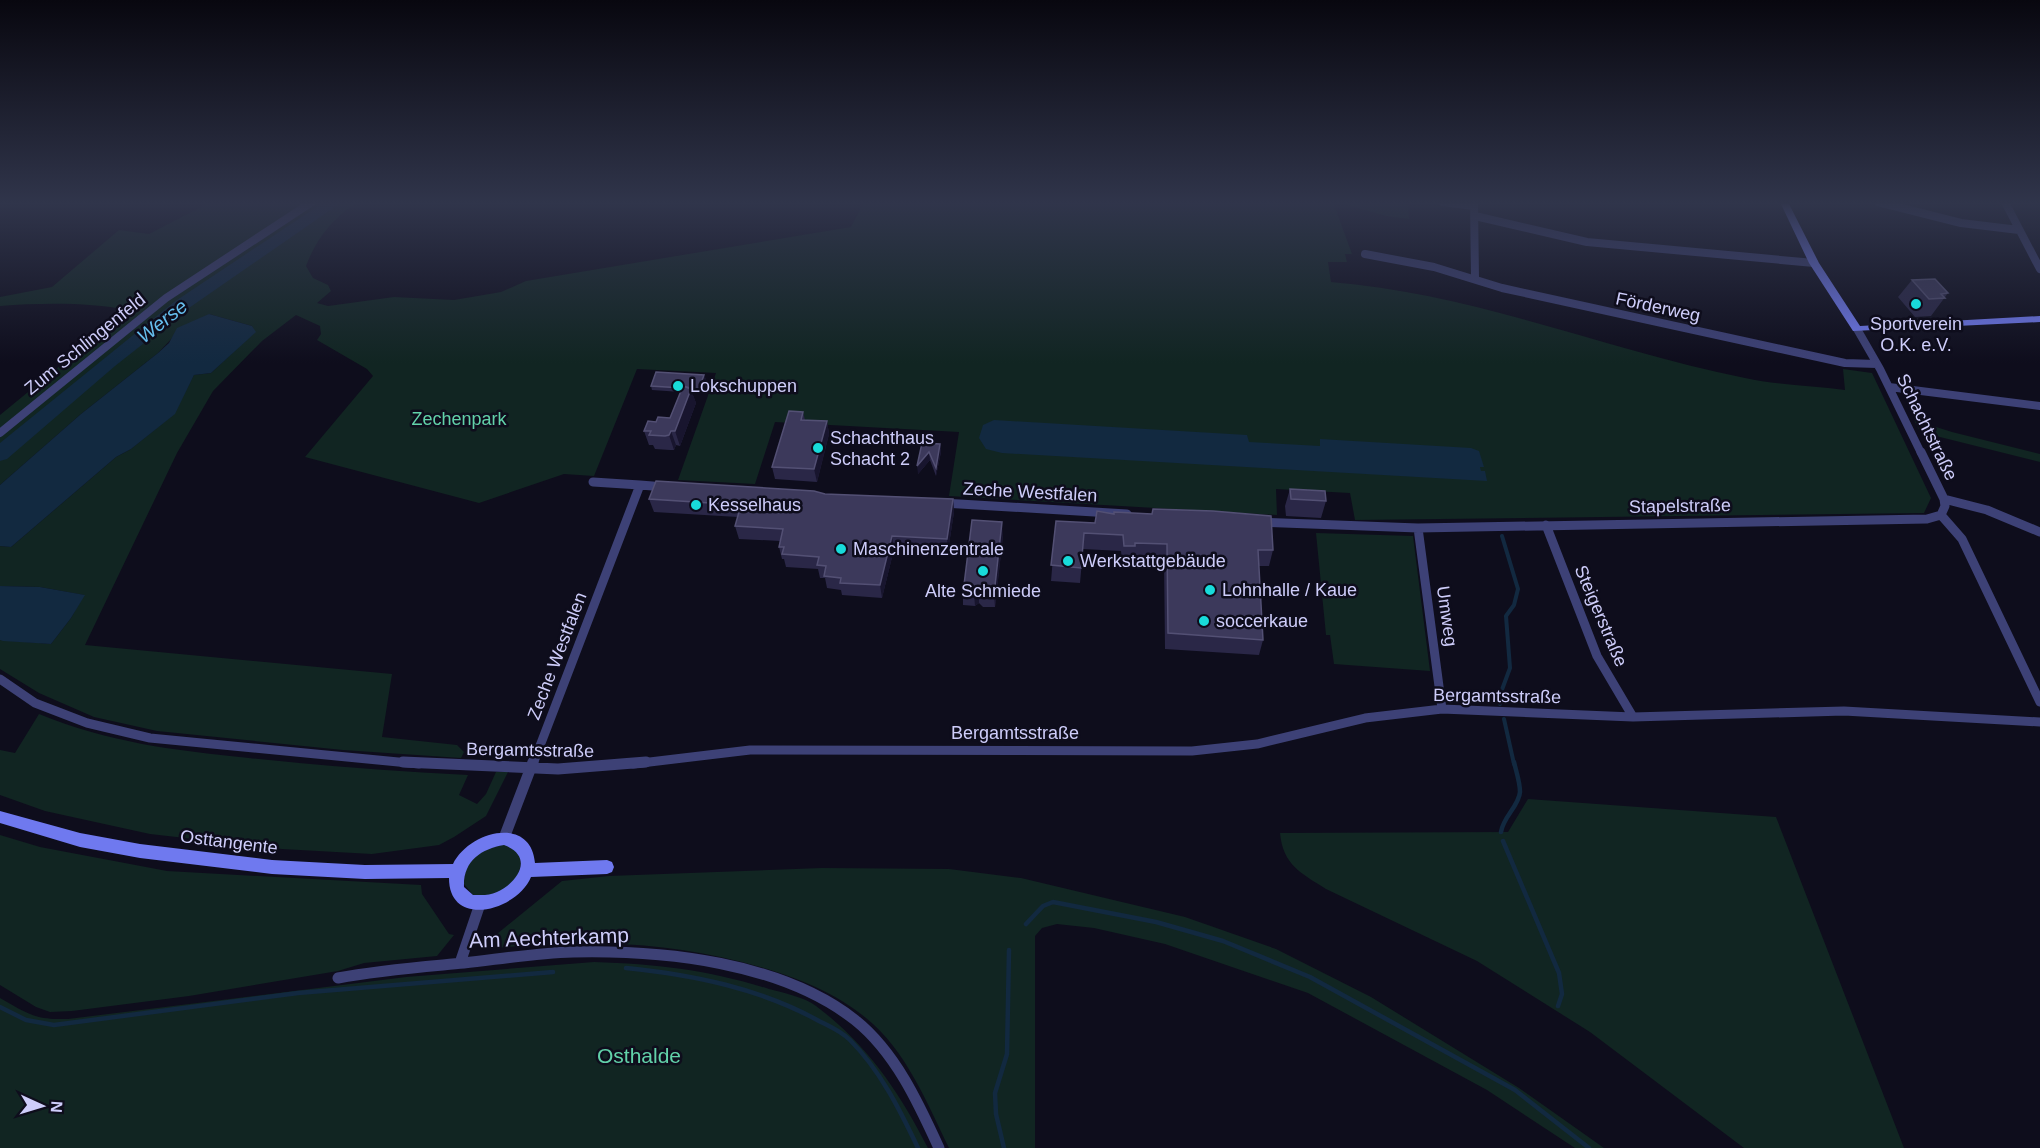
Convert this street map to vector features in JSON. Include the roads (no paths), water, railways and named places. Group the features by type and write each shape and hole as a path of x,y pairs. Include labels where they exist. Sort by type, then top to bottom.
{"street":[{"name":"Zum Schlingenfeld","path":"0,433 166,298 231,256"},
{"name":"Förderweg","path":"1376,256 1412,261 1475,278 1502,288 1845,363 1877,364"},
{"path":"1475,256 1475,278"},
{"path":"1716,256 1814,263"},
{"name":"Schachtstraße","path":"1810,256 1877,364 1944,499 1945,506 1941,515"},
{"path":"2032,256 2040,270"},
{"path":"1857,329 2040,319"},
{"path":"1888,387 2040,406"},
{"path":"592,482 672,487"},
{"name":"Zeche Westfalen","path":"504,837 640,485"},
{"path":"1944,499 1987,510 2040,532"},
{"name":"Zeche Westfalen","path":"935,503 1134,514"},
{"path":"1941,515 1962,539 2040,702"},
{"name":"Stapelstraße","path":"1418,528 1927,519 1941,515"},
{"path":"1250,521 1418,528"},
{"name":"Steigerstraße","path":"1546,525 1597,656 1633,717"},
{"name":"Umweg","path":"1418,528 1433,627 1442,709"},
{"name":"Bergamtsstraße","path":"0,679 35,703 76,719 150,738 338,757 531,769 605,767 750,750 1224,749 1298,736 1365,718 1442,709 1633,717 1844,711 2040,722"},
{"name":"Osttangente","path":"0,817 80,840 140,851 272,867 365,872 457,871"},
{"path":"504,837 521,844 526,851 527,870 522,881 509,894 492,903 470,902 458,890 457,871 462,860 476,847 492,839 504,837"},
{"path":"527,870 607,867"},
{"name":"Am Aechterkamp","path":"480,904 460,963 572,952 656,955 747,970 820,998 855,1020 881,1047 917,1099 939,1148"},
{"path":"338,978 374,971 460,963"}],"water":[{"path":"209,314 252,326 256,332 211,373 194,375 175,414 131,449 116,457 11,547 0,546 0,485 81,414 158,353 169,343 177,328"},
{"path":"994,420 1247,435 1249,442 1320,446 1320,439 1471,448 1479,451 1484,467 1480,467 1481,471 1485,471 1487,481 1002,453 986,449 979,438 983,425"},
{"path":"0,586 40,587 85,595 51,644 3,641 0,640"}],"waterway":[{"name":"Werse","path":"0,454 109,362 180,306 255,256"},
{"path":"1500,704 1500,695 1510,668 1506,616 1514,605 1518,589 1502,536"},
{"path":"1504,719 1514,764"},
{"path":"1501,832 1520,792 1514,762"},
{"path":"1503,841 1559,973 1562,994 1558,1006"},
{"path":"1026,924 1043,906 1053,902 1156,922 1223,941 1310,977 1515,1090 1589,1148"},
{"path":"1004,1148 996,1114 995,1093 1007,1054 1009,950"},
{"path":"626,968 726,985 773,1000 839,1031 861,1052 880,1077 918,1148"},
{"path":"0,1007 26,1020 54,1025 298,993 553,972"}],"place":[{"name":"Sportverein O.K. e.V.","path":"1916,304"},
{"name":"Lokschuppen","path":"678,386"},
{"name":"Schachthaus Schacht 2","path":"818,448"},
{"name":"Kesselhaus","path":"696,505"},
{"name":"Maschinenzentrale","path":"841,549"},
{"name":"Werkstattgebäude","path":"1068,561"},
{"name":"Alte Schmiede","path":"983,571"},
{"name":"Lohnhalle / Kaue","path":"1210,590"},
{"name":"soccerkaue","path":"1204,621"}],"park label":[{"name":"Zechenpark","path":"459,419"},
{"name":"Osthalde","path":"639,1056"}]}
